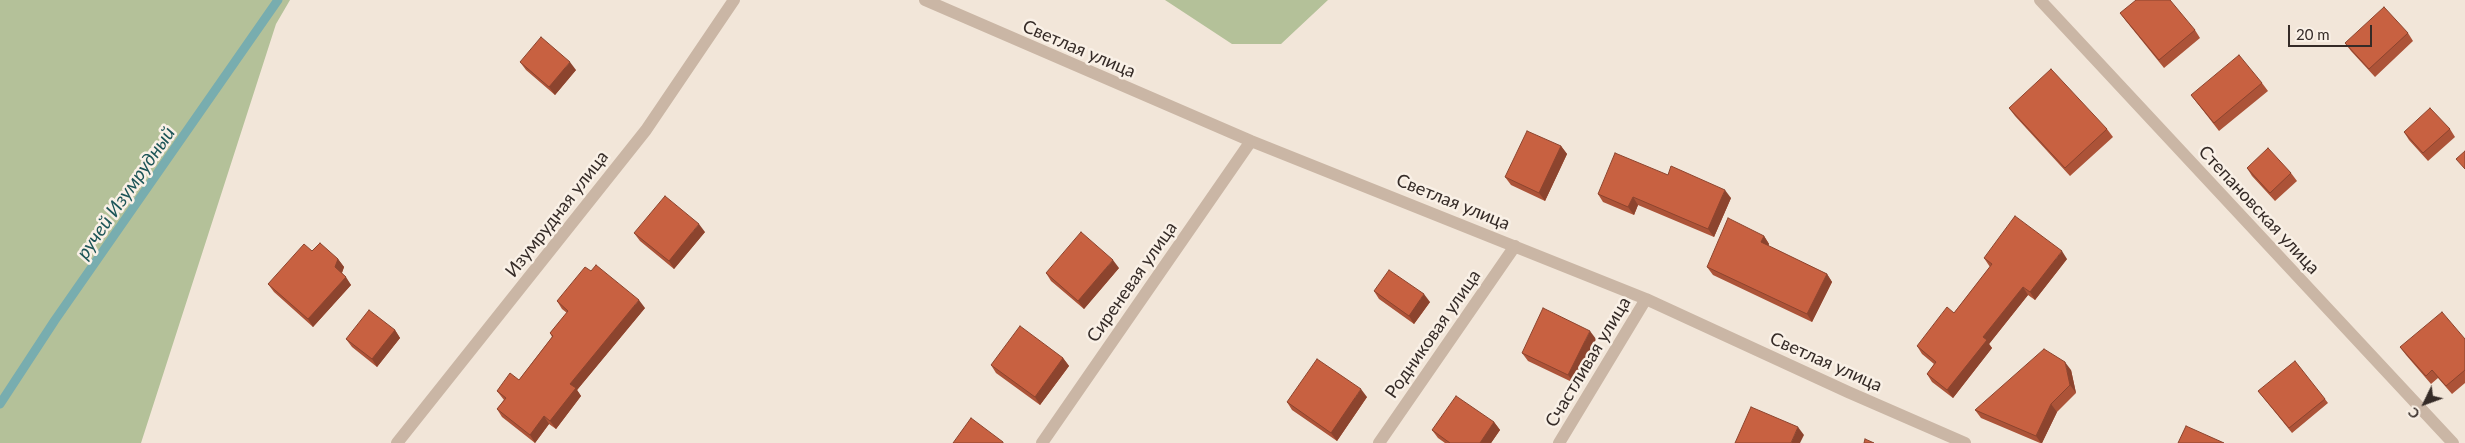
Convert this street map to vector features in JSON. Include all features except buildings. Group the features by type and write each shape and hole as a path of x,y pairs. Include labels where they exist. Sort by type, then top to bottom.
{"street":[{"name":"Изумрудная улица","path":"397,443 646,130 734,0"},
{"name":"Светлая улица","path":"925,0 1251,142 1646,299 1848,392 1965,443"},
{"name":"Степановская улица","path":"2040,0 2453,443"},
{"name":"Сиреневая улица","path":"1042,443 1251,142"},
{"name":"Родниковая улица","path":"1379,443 1515,246"},
{"name":"Счастливая улица","path":"1559,443 1646,299"}],"green space":[{"path":"0,0 290,0 276,24 141,443 0,443"},
{"path":"1165,0 1328,0 1281,44 1232,44"}],"waterway":[{"name":"ручей Изумрудный","path":"0,404 55,320 278,0"}]}
